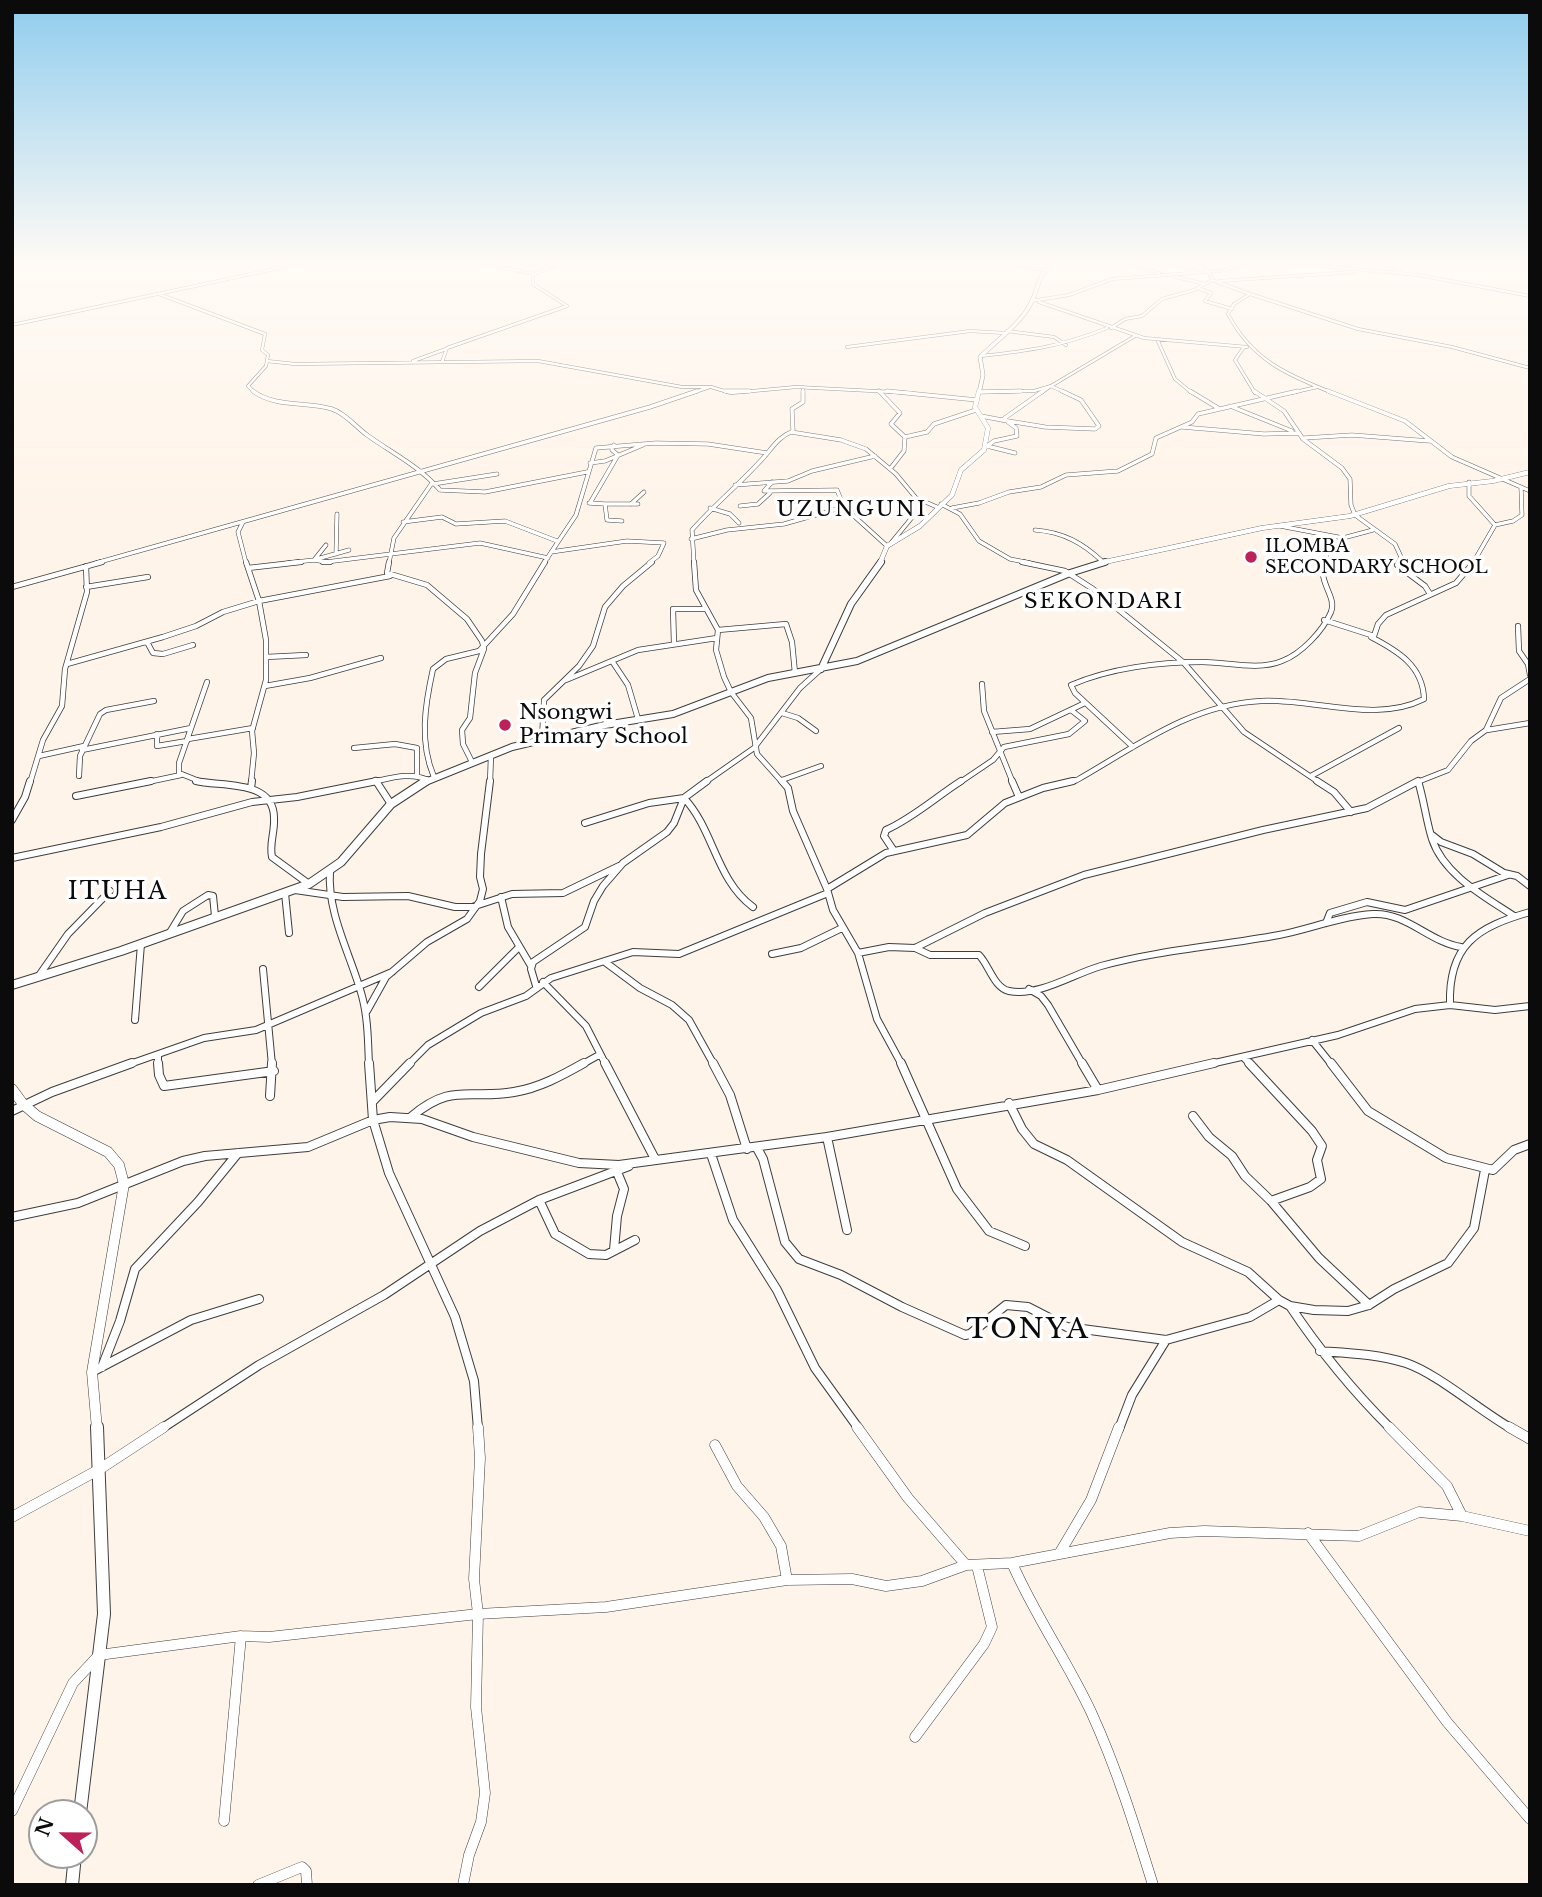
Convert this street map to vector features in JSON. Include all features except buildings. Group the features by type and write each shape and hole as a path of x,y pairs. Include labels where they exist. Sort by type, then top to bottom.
{"street":[{"path":"262,349 268,355 267,361 248,386 252,392 283,402 334,409 449,492 483,492 587,472"},
{"path":"442,362 446,349"},
{"path":"408,363 446,349"},
{"path":"981,356 989,349"},
{"path":"981,356 1049,349"},
{"path":"1002,419 1114,349"},
{"path":"1161,349 1175,379 1192,393 1218,408"},
{"path":"1242,349 1235,360 1242,365 1253,390 1294,421 1297,433"},
{"path":"1253,349 1266,361 1317,387 1407,422 1450,456 1530,491"},
{"path":"1459,349 1530,368"},
{"path":"981,356 983,370 976,410 988,428 986,447"},
{"path":"267,361 291,364 543,361 687,388 710,387 731,393 803,387 977,400"},
{"path":"979,392 1034,391 1051,386 1081,400 1095,419 1098,428 1045,427 981,416"},
{"path":"12,587 661,404 710,387"},
{"path":"791,432 794,420 792,409 803,402 803,387"},
{"path":"952,509 1009,492 1041,487 1066,475 1118,471 1150,456 1154,440 1192,422 1198,414 1317,387"},
{"path":"879,391 900,413 891,424 905,438 904,451 890,469"},
{"path":"1228,406 1297,433 1347,474 1352,483 1351,505 1355,515 1396,544 1401,553 1397,565 1425,586 1430,594"},
{"path":"905,438 924,433 934,424 976,410"},
{"path":"889,544 920,526 952,495 961,470 986,447 994,441 1017,436 1017,429 1008,421"},
{"path":"1179,427 1265,434 1297,433"},
{"path":"1025,1246 989,1231 952,1179 898,1056 877,1019 858,953 842,928 793,811 789,792 754,748 751,718 731,692 717,656 718,630 696,590 692,530 710,508 767,453 780,436 791,432 841,440 866,449 890,469 916,498 960,514 979,541 1000,555 1070,573 1183,662 1244,732 1334,792 1351,812"},
{"path":"1304,438 1352,435 1429,441"},
{"path":"590,464 617,457 644,444"},
{"path":"431,778 427,762 425,727 433,669 446,659 473,654 484,647 513,614 557,541 573,520 596,447 712,444 767,453"},
{"path":"614,445 612,450 617,457"},
{"path":"986,447 1015,453"},
{"path":"734,485 788,481 812,471 876,456"},
{"path":"590,503 617,457"},
{"path":"12,985 141,944 309,884 330,871 391,804 431,778 491,755 541,739 680,712 760,680 867,657 1102,562 1280,526 1355,515 1448,486 1530,472"},
{"path":"390,576 387,573 392,555 391,544 403,522 433,483 497,474"},
{"path":"772,482 763,490 770,493 833,488 838,491 844,507 889,544"},
{"path":"1469,482 1469,496 1495,525"},
{"path":"480,484 483,492"},
{"path":"1371,636 1382,619 1410,601 1447,589 1461,579 1495,525 1513,521 1522,515 1521,488"},
{"path":"631,504 644,492"},
{"path":"740,506 758,504 770,493"},
{"path":"580,503 638,504"},
{"path":"605,504 607,520 622,521"},
{"path":"691,539 727,530 784,524 844,507"},
{"path":"710,508 730,514 739,523"},
{"path":"336,554 337,514"},
{"path":"295,890 331,896 408,896 455,907 477,906 517,893 563,893 623,863 667,832 674,823 684,798 754,748 800,688 821,668 851,604 879,566 889,544 914,515"},
{"path":"403,522 442,517 456,524 505,521 557,541"},
{"path":"245,521 238,532 253,589 259,601 266,640 265,686 253,728 255,744 251,788"},
{"path":"1280,526 1345,538 1373,530"},
{"path":"1035,530 1059,532 1077,540 1102,562"},
{"path":"1133,747 1075,693 1070,684 1089,678 1183,662 1258,664 1283,661 1316,633 1328,617 1332,600 1322,580 1323,565 1334,537"},
{"path":"541,739 544,701 593,646 605,607 623,586 658,556 664,543 637,540 551,552"},
{"path":"315,559 326,562 480,543 548,558"},
{"path":"315,559 326,545"},
{"path":"248,568 315,559 349,550"},
{"path":"12,820 22,804 45,736 62,706 67,664 86,587 86,566"},
{"path":"67,664 147,642 259,601 390,576 427,585 467,619 480,636 484,647 475,673 470,718 462,730 463,744 472,762"},
{"path":"86,587 148,577"},
{"path":"674,644 673,609 706,609"},
{"path":"373,1101 428,1045 481,1013 526,996 540,984 633,952 679,954 828,891 894,850 967,835 996,810 1019,797 1077,780 1185,718 1219,706 1280,701 1329,707 1384,708 1410,706 1424,699 1423,681 1410,662 1371,636 1324,620"},
{"path":"718,630 786,624 792,642 795,673"},
{"path":"1486,730 1501,698 1530,677 1528,664 1519,651 1518,626"},
{"path":"564,681 638,650 717,638"},
{"path":"147,642 153,653 159,655 194,645"},
{"path":"266,657 306,655"},
{"path":"265,686 310,678 381,658"},
{"path":"612,661 628,685 638,719"},
{"path":"181,775 178,770 207,682"},
{"path":"982,684 984,711 1019,797"},
{"path":"79,776 83,748 103,712 154,701"},
{"path":"992,732 1030,729 1085,703"},
{"path":"894,850 884,835 886,830 908,820 990,762 1000,749 1057,736 1082,725 1084,721 1071,710"},
{"path":"782,713 798,718 816,731"},
{"path":"915,948 985,913 1077,877 1264,830 1367,808 1418,780 1448,770 1471,741 1486,730 1530,723"},
{"path":"39,756 191,727"},
{"path":"157,734 157,746 253,728"},
{"path":"1311,776 1399,728"},
{"path":"354,748 413,746 416,748 416,775"},
{"path":"366,1013 377,989 392,972 433,938 467,919 477,906 482,885 480,872 489,805 491,755"},
{"path":"782,780 821,766"},
{"path":"76,796 181,775 215,786 251,788 268,800 275,823 271,851 273,859 288,873 309,884"},
{"path":"12,858 160,827 268,800 297,797 375,780 416,775 431,778"},
{"path":"375,780 391,804"},
{"path":"1418,780 1432,835 1442,859 1475,888 1514,916"},
{"path":"585,823 626,809 670,798 684,798 697,812 721,868 742,899 752,906"},
{"path":"1432,835 1441,842 1460,847 1508,874 1517,876 1530,886"},
{"path":"531,966 538,957 584,927 598,893 623,863"},
{"path":"330,871 331,896 366,1013 373,1120 388,1173 455,1317 474,1381 480,1458 474,1579 478,1614 476,1707 485,1793 481,1822 469,1855 463,1885"},
{"path":"1326,923 1330,913 1348,906 1374,902 1405,910 1475,888 1508,874"},
{"path":"482,885 497,899 508,927 540,984 581,1019 655,1159"},
{"path":"38,977 68,934 110,891"},
{"path":"285,893 289,933"},
{"path":"169,934 183,911 208,895 213,896 215,916"},
{"path":"1450,1005 1450,969 1461,947 1475,935 1514,916 1530,912"},
{"path":"858,953 889,947 915,948 929,956 968,953 979,955 1001,986 1008,990 1029,989 1098,967 1144,956 1280,935 1326,923 1383,914 1410,924 1449,946 1461,947"},
{"path":"772,954 801,948 842,928"},
{"path":"135,1020 141,944"},
{"path":"479,988 519,947"},
{"path":"605,962 640,988 672,1005 689,1020 730,1095 747,1149"},
{"path":"263,970 274,1071 270,1096"},
{"path":"17,1109 52,1092 211,1036 247,1032 270,1024 392,972"},
{"path":"1029,989 1041,996 1048,1006 1098,1090"},
{"path":"12,1217 78,1203 183,1161 308,1147 373,1120 411,1117 512,1148 579,1163 609,1166 827,1137 1009,1103 1098,1090 1338,1035 1415,1009 1450,1005 1495,1010 1530,1006"},
{"path":"1312,1040 1368,1111 1439,1154 1485,1170 1498,1168 1514,1150 1530,1144"},
{"path":"411,1117 423,1105 440,1095 526,1090 599,1055"},
{"path":"158,1056 159,1075 164,1086 274,1071"},
{"path":"1244,1058 1312,1131 1322,1146 1317,1160 1321,1179 1310,1187 1271,1201"},
{"path":"12,1089 17,1109 100,1146 118,1163 124,1184 92,1373 100,1469 104,1614 82,1799"},
{"path":"1009,1103 1022,1129 1034,1144 1067,1160 1182,1242 1248,1272 1279,1300 1290,1306 1330,1312 1348,1311 1368,1305 1448,1263 1474,1228 1485,1170"},
{"path":"1193,1116 1319,1258 1368,1305"},
{"path":"827,1137 847,1230"},
{"path":"757,1147 763,1159 785,1242 799,1259 841,1275 946,1329 970,1334 999,1309 1019,1306 1028,1307 1067,1327 1166,1340 1250,1317 1279,1300"},
{"path":"102,1367 120,1321 135,1269 198,1202 238,1153"},
{"path":"711,1154 733,1220 777,1290 815,1368 908,1498 953,1553 972,1566 992,1627 984,1644 915,1737"},
{"path":"12,1517 100,1469 260,1365 384,1295 480,1231 538,1200 636,1163"},
{"path":"614,1250 615,1225 624,1189 617,1172"},
{"path":"538,1200 555,1234 589,1254 599,1256 635,1240"},
{"path":"92,1373 191,1320 259,1299"},
{"path":"1290,1306 1320,1351 1356,1394 1447,1486 1462,1516"},
{"path":"1059,1554 1091,1500 1132,1395 1166,1340"},
{"path":"1320,1351 1375,1355 1408,1364 1425,1372 1482,1412 1530,1439"},
{"path":"715,1446 737,1486 764,1517 781,1546 787,1580"},
{"path":"12,1811 73,1683 99,1655 240,1636 269,1637 478,1614 606,1607 787,1580 852,1579 886,1586 922,1581 972,1566 1012,1563 1170,1533 1204,1531 1359,1536 1419,1512 1462,1516 1530,1531"},
{"path":"1308,1533 1447,1722 1530,1819"},
{"path":"1012,1563 1026,1597 1091,1712 1131,1812 1153,1885"},
{"path":"224,1821 240,1636"},
{"path":"258,1885 302,1867 306,1871 307,1885"}],"place":[{"name":"ILOMBA SECONDARY SCHOOL","path":"1251,557"},
{"name":"Nsongwi Primary School","path":"505,725"}],"district":[{"name":"UZUNGUNI","path":"852,510"},
{"name":"SEKONDARI","path":"1104,602"},
{"name":"ITUHA","path":"118,892"},
{"name":"TONYA","path":"1028,1330"}]}
